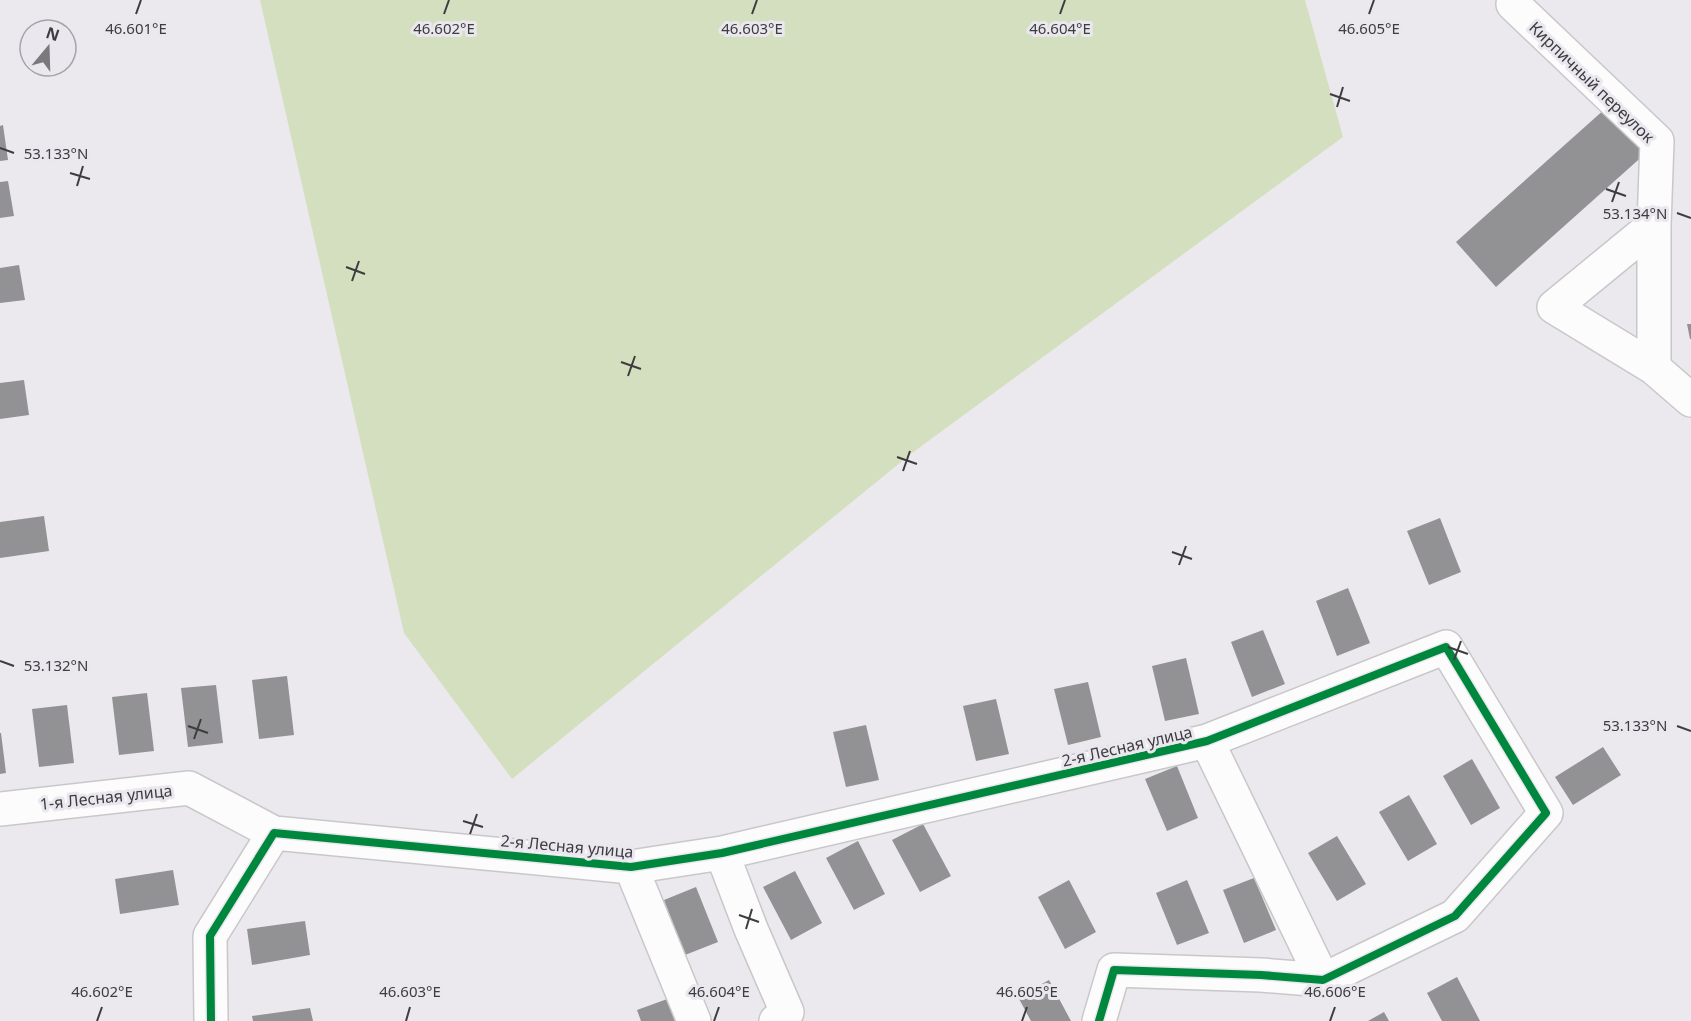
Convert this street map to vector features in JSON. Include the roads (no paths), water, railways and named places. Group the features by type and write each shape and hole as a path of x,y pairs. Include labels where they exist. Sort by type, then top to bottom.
{"street":[{"name":"Кирпичный переулок","path":"1513,4 1657,141 1653,368"},
{"path":"1654,225 1554,308 1653,368 1691,400"},
{"name":"2-я Лесная улица","path":"274,833 631,867 722,853 1207,741 1446,647 1546,813 1455,916 1323,980"},
{"path":"1207,741 1323,980"},
{"name":"1-я Лесная улица","path":"0,809 189,788 274,833"},
{"path":"211,1021 210,936 274,833"},
{"path":"722,853 751,929 787,1012 776,1021"},
{"name":"2-я Лесная улица","path":"631,867 694,1021"},
{"path":"1099,1021 1114,970 1261,975 1323,980"}]}
